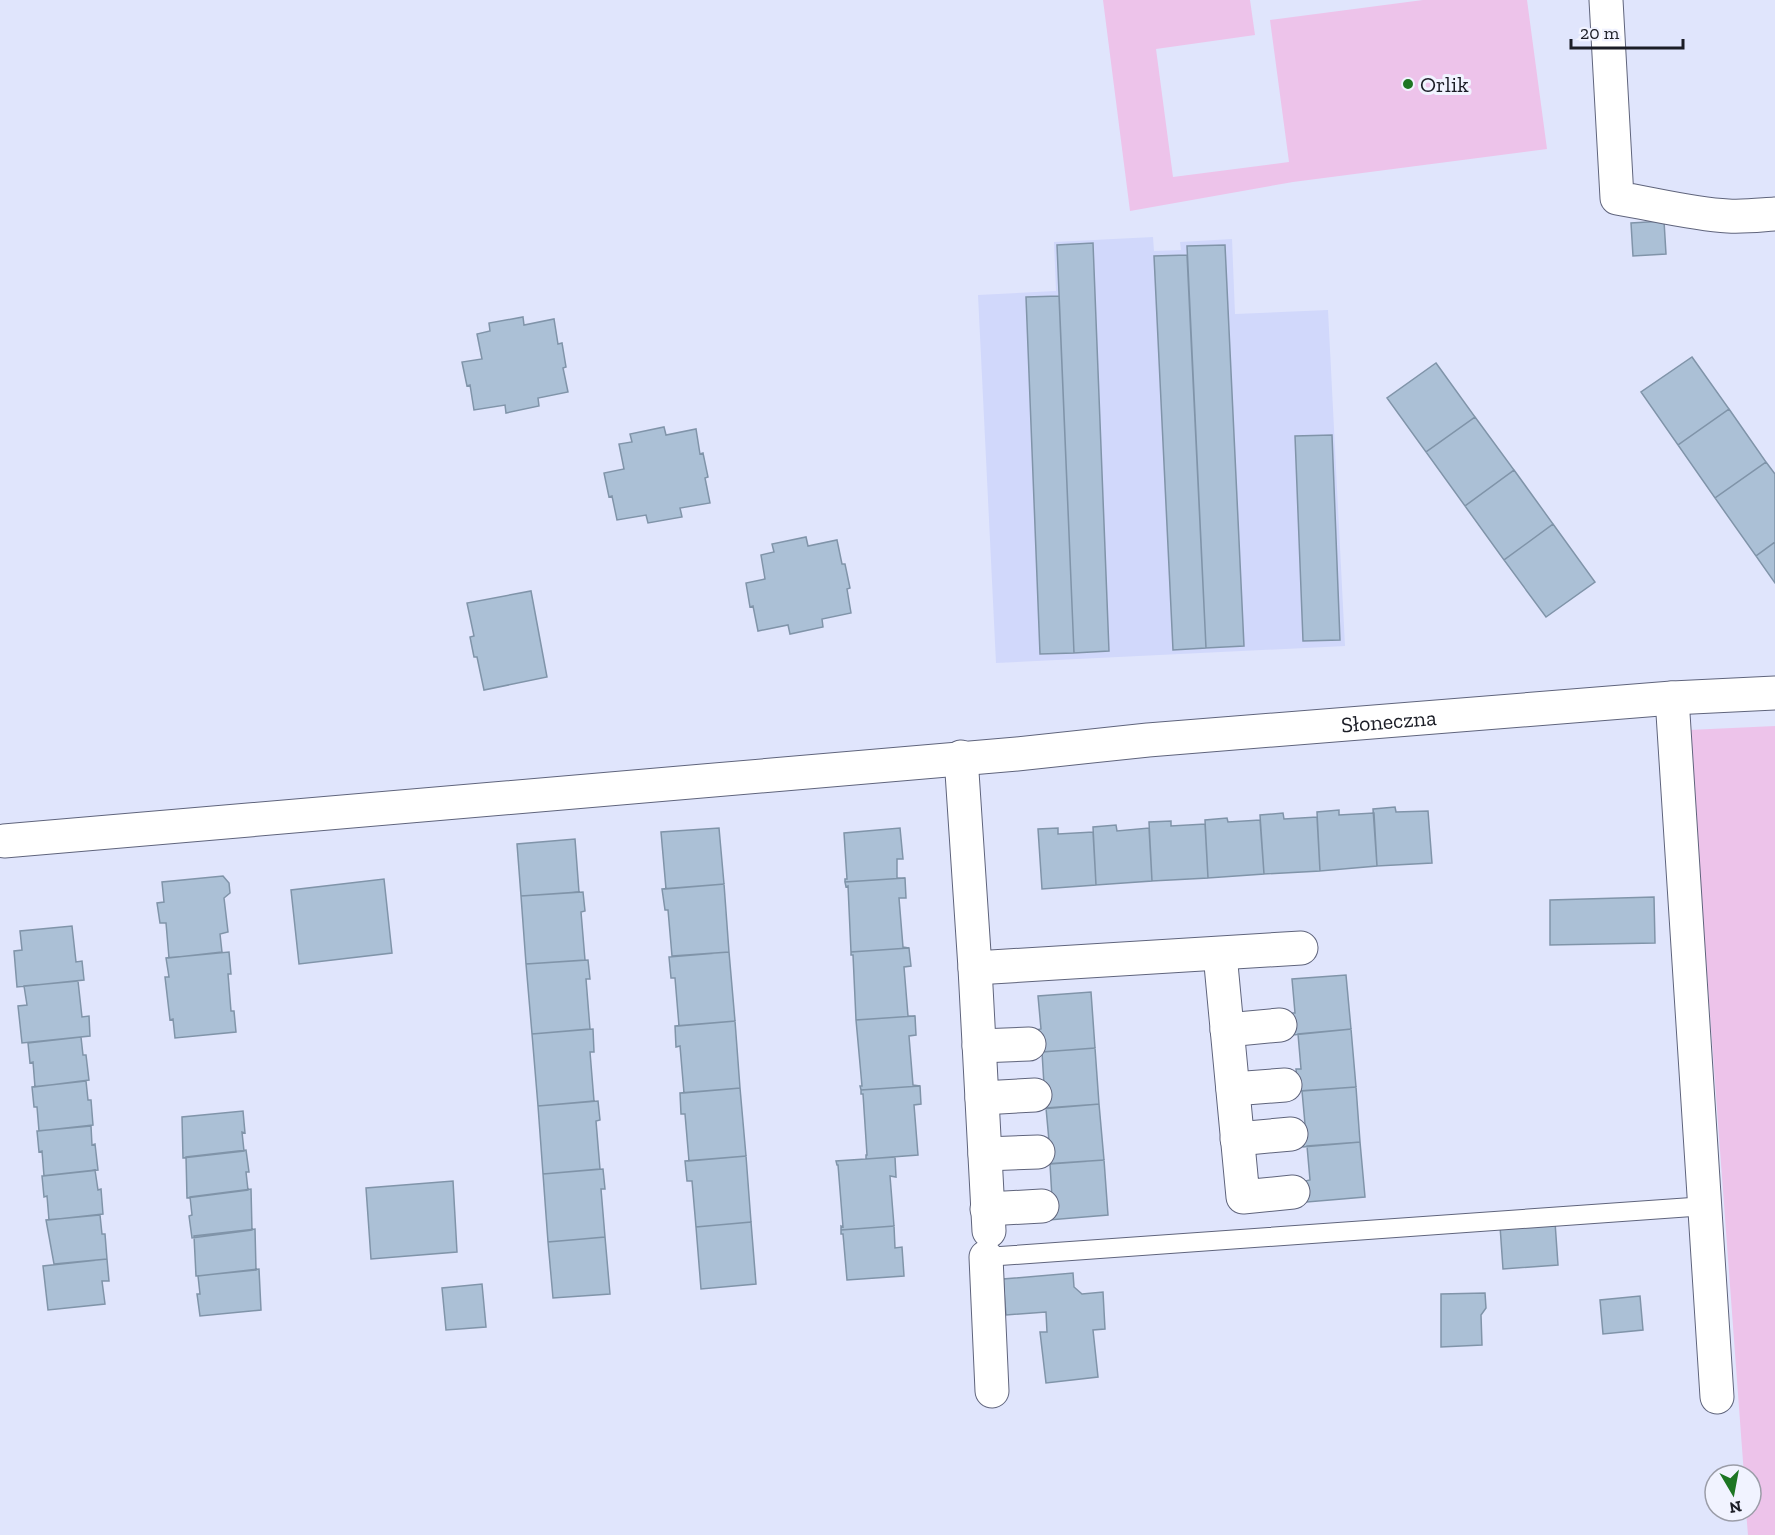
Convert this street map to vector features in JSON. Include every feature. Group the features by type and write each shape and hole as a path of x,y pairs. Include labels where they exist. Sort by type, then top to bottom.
{"street":[{"path":"1606,0 1617,198 1689,212 1730,216 1775,214"},
{"name":"Słoneczna","path":"4,841 1005,755 1148,740 1672,698 1775,693"},
{"path":"1672,698 1717,1397"},
{"path":"961,758 985,1154 992,1391"},
{"path":"975,968 1301,948"},
{"path":"1220,954 1243,1197 1293,1192"},
{"path":"1227,1030 1280,1025"},
{"path":"979,1046 1029,1044"},
{"path":"1233,1089 1285,1085"},
{"path":"982,1098 1035,1095"},
{"path":"1238,1139 1291,1134"},
{"path":"985,1154 1038,1152"},
{"path":"987,1232 1042,1206"}],"lane":[{"path":"987,1232 1706,1206"}],"shaded area":[{"name":"Orlik","path":"1103,0 1250,0 1255,35 1156,49 1173,177 1289,162 1270,20 1423,0 1527,0 1547,149 1293,182 1130,211"},
{"path":"1153,237 1154,251 1181,250 1180,242 1232,239 1235,314 1328,310 1345,646 996,663 978,295 1056,291 1054,242"},
{"path":"1775,726 1775,1535 1748,1535 1747,1523 1763,1523 1763,1463 1743,1463 1689,730"}],"building":[{"path":"1664,221 1666,254 1633,256 1631,223"},
{"path":"1093,243 1109,651 1074,653 1057,245"},
{"path":"1225,245 1244,646 1206,648 1187,246"},
{"path":"1187,255 1206,648 1173,650 1154,256"},
{"path":"1059,296 1074,653 1040,654 1026,297"},
{"path":"523,317 524,325 554,319 558,344 562,343 566,367 563,368 568,392 538,398 539,406 506,413 505,405 474,410 470,385 467,386 462,362 482,359 477,334 490,331 489,323"},
{"path":"1692,357 1729,409 1678,445 1641,392"},
{"path":"1436,363 1475,417 1426,452 1387,398"},
{"path":"1729,409 1766,462 1715,498 1678,445"},
{"path":"1475,417 1514,470 1465,506 1426,452"},
{"path":"664,427 666,435 696,429 700,454 703,453 708,477 705,478 710,503 680,508 682,517 648,523 646,515 617,520 604,473 624,469 619,444 632,442 630,434"},
{"path":"1332,435 1340,640 1303,641 1295,436"},
{"path":"1766,462 1775,474 1775,542 1756,556 1715,498"},
{"path":"1514,470 1553,524 1504,560 1465,506"},
{"path":"1553,524 1595,582 1546,617 1504,560"},
{"path":"806,537 808,546 837,540 850,588 847,589 851,613 822,619 823,627 790,634 788,625 758,631 753,606 750,607 746,583 765,579 761,555 774,552 772,544"},
{"path":"1775,542 1775,583 1756,556"},
{"path":"531,591 547,677 484,690 470,637 474,636 467,603"},
{"path":"1395,807 1396,812 1428,811 1432,863 1377,866 1373,809"},
{"path":"1339,810 1339,815 1374,813 1377,866 1320,871 1317,812"},
{"path":"1283,813 1284,819 1317,817 1320,871 1264,874 1260,815"},
{"path":"1227,818 1228,822 1260,820 1264,874 1208,878 1205,820"},
{"path":"1171,821 1171,826 1205,824 1208,878 1152,881 1149,822"},
{"path":"1116,825 1117,831 1149,828 1152,881 1096,885 1093,827"},
{"path":"719,828 724,884 666,889 661,832"},
{"path":"900,828 903,859 897,859 897,878 905,878 845,882 847,879 844,833"},
{"path":"1058,828 1058,834 1093,832 1096,885 1042,889 1038,829"},
{"path":"575,839 579,892 521,896 517,844"},
{"path":"223,876 229,883 230,893 224,898 228,932 220,934 222,952 169,958 166,923 160,923 157,903 164,902 162,882"},
{"path":"905,878 906,898 899,898 903,947 909,948 851,952 848,886 846,887 845,882"},
{"path":"384,879 392,953 299,964 291,890"},
{"path":"724,884 729,952 672,956 668,910 665,910 662,889"},
{"path":"583,892 585,911 581,912 585,960 526,964 521,896"},
{"path":"1654,897 1655,943 1550,945 1550,900"},
{"path":"72,926 76,962 82,961 84,980 17,987 14,951 22,950 20,931"},
{"path":"909,948 911,966 904,967 908,1016 915,1016 856,1020 851,952"},
{"path":"229,952 231,1011 234,1011 236,1032 175,1038 173,1019 170,1020 165,977 169,977 166,958"},
{"path":"729,952 735,1021 679,1026 675,978 671,978 669,957"},
{"path":"588,960 590,979 586,979 590,1029 532,1034 526,964"},
{"path":"1346,975 1351,1029 1293,1035 1291,1013 1295,1013 1292,979"},
{"path":"78,981 82,1017 89,1016 90,1036 22,1043 18,1006 27,1005 24,986"},
{"path":"1091,992 1095,1048 1042,1052 1036,1030 1041,1029 1038,996"},
{"path":"915,1016 916,1035 909,1036 913,1085 920,1086 861,1090 856,1020"},
{"path":"735,1021 740,1088 684,1093 680,1046 676,1047 675,1026"},
{"path":"593,1029 594,1052 590,1052 594,1101 538,1106 532,1034"},
{"path":"1351,1029 1356,1087 1298,1091 1296,1069 1301,1069 1298,1034"},
{"path":"81,1037 89,1080 35,1087 33,1062 30,1063 28,1043"},
{"path":"1095,1048 1099,1104 1042,1109 1044,1085 1042,1052"},
{"path":"86,1081 88,1100 91,1100 93,1125 39,1131 32,1087"},
{"path":"920,1086 921,1104 914,1105 918,1155 866,1159 861,1090"},
{"path":"1356,1087 1360,1142 1303,1147 1301,1124 1305,1124 1302,1091"},
{"path":"740,1088 746,1156 689,1161 685,1114 681,1114 680,1093"},
{"path":"598,1101 600,1120 596,1121 600,1169 543,1174 538,1106"},
{"path":"1099,1104 1104,1160 1044,1164 1049,1141 1046,1108"},
{"path":"243,1111 244,1151 183,1158 182,1117"},
{"path":"91,1126 92,1145 95,1144 98,1170 44,1176 42,1151 39,1152 37,1131"},
{"path":"1360,1142 1365,1197 1307,1202 1305,1181 1310,1180 1307,1146"},
{"path":"246,1150 249,1172 246,1172 248,1190 187,1198 186,1157"},
{"path":"746,1156 751,1222 696,1227 692,1181 687,1181 685,1161"},
{"path":"895,1157 896,1177 890,1176 894,1226 841,1230 841,1226 843,1227 836,1161"},
{"path":"1104,1160 1108,1215 1049,1220 1052,1198 1050,1164"},
{"path":"603,1169 605,1189 601,1189 605,1237 548,1242 543,1174"},
{"path":"95,1170 98,1190 101,1189 103,1214 49,1220 42,1176"},
{"path":"453,1181 457,1252 371,1259 366,1188"},
{"path":"251,1189 252,1230 192,1238 189,1216 192,1215 190,1197"},
{"path":"100,1215 102,1234 105,1234 107,1259 54,1264 46,1220"},
{"path":"751,1222 756,1284 701,1289 696,1227"},
{"path":"1555,1222 1558,1265 1503,1269 1500,1226"},
{"path":"894,1226 895,1248 902,1247 904,1276 847,1280 841,1230"},
{"path":"255,1229 256,1270 196,1276 194,1236"},
{"path":"605,1237 610,1294 553,1298 548,1242"},
{"path":"107,1259 109,1281 102,1281 105,1304 48,1310 43,1266"},
{"path":"259,1269 261,1310 200,1316 197,1294 200,1294 198,1276"},
{"path":"1073,1273 1074,1287 1082,1294 1103,1292 1105,1329 1093,1330 1098,1377 1046,1383 1040,1332 1047,1332 1046,1312 1006,1315 1003,1279"},
{"path":"482,1284 486,1327 446,1330 442,1288"},
{"path":"1485,1293 1486,1308 1481,1315 1482,1345 1441,1347 1441,1294"},
{"path":"1640,1296 1643,1330 1603,1334 1600,1300"}],"place":[{"name":"Orlik","path":"1408,84"}]}
